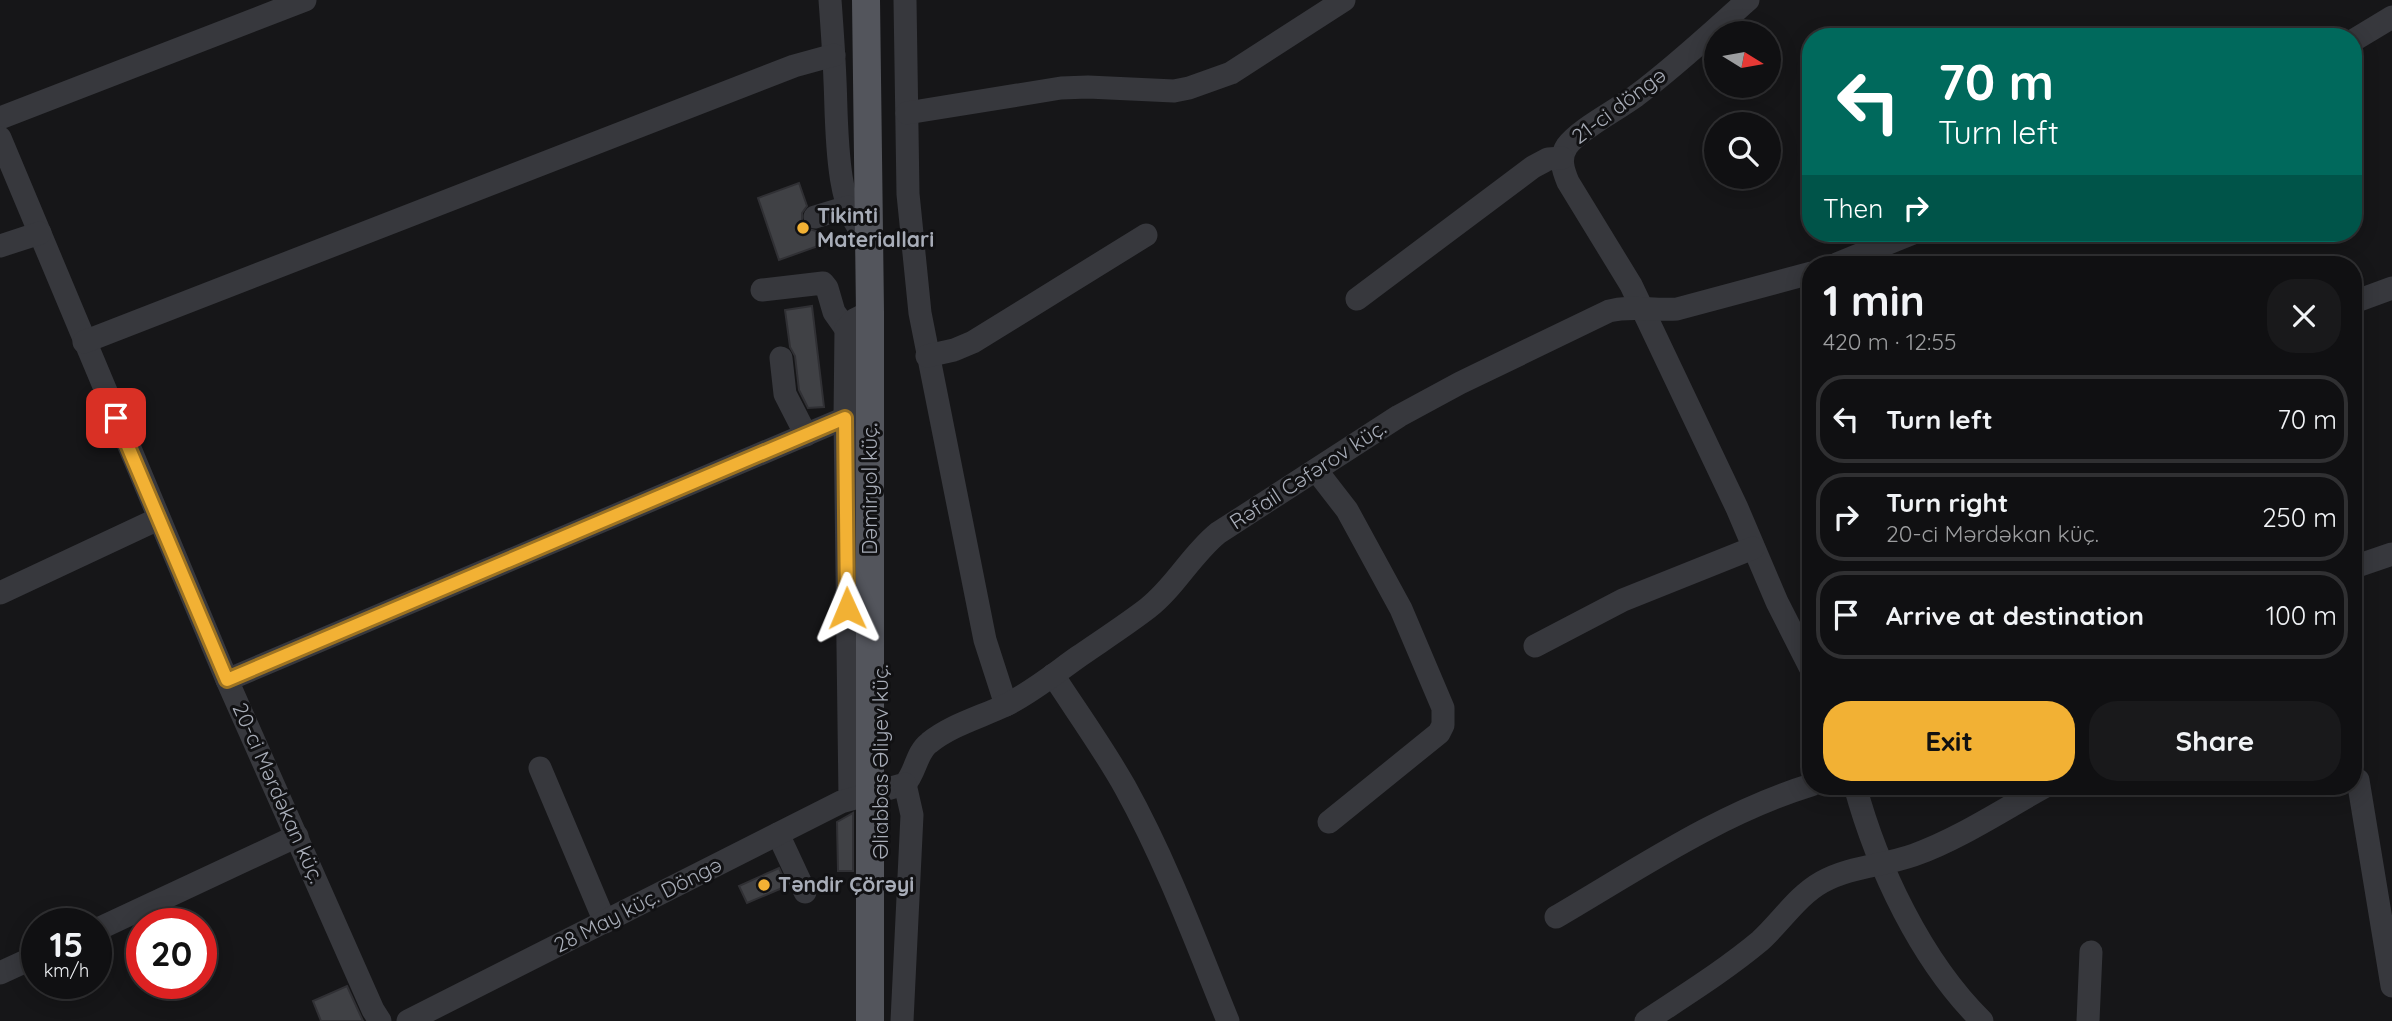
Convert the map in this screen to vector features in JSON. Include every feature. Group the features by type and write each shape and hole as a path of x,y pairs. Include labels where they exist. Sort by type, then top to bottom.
{"main road":[{"name":"Dəmiryol küç.","path":"866,0 877,792 870,1021"},
{"name":"Əliabbas Əliyev küç.","path":"877,0 877,792 882,1021"}],"street":[{"path":"0,118 305,0"},
{"path":"830,0 839,166 848,207 854,221 862,232 868,235"},
{"path":"905,0 908,194 927,356 985,640 1006,705"},
{"path":"907,113 1060,89 1189,89 1231,73 1344,0"},
{"name":"21-ci döngə","path":"1748,0 1636,96 1577,136 1567,146 1562,158 1568,182 1619,262 1642,309 1802,650"},
{"path":"2362,35 2392,17"},
{"path":"84,342 794,66 834,55"},
{"name":"20-ci Mərdəkan küç.","path":"0,138 227,680 380,1021"},
{"path":"1357,299 1533,167 1548,159 1562,158"},
{"path":"815,217 848,207"},
{"path":"0,246 40,233"},
{"path":"927,356 954,350 973,342 1146,235"},
{"path":"1885,256 1902,242"},
{"name":"Rəfail Cəfərov küç.","path":"877,792 912,775 920,754 930,742 1006,705 1149,607 1218,533 1399,416 1460,383 1609,311 1622,307 1677,309 1802,275"},
{"path":"762,290 823,283 834,312 846,329 845,418 877,792 912,815 902,1021"},
{"path":"2362,299 2392,288"},
{"path":"846,329 854,320 870,312"},
{"path":"781,358 785,394 806,435"},
{"path":"227,680 845,418"},
{"path":"1316,470 1347,510 1395,597 1429,672 1445,716 1439,733 1329,822"},
{"path":"0,593 158,519"},
{"path":"1535,646 1623,600 1753,548"},
{"path":"2362,563 2392,554"},
{"path":"1053,675 1124,785 1148,831 1228,1021"},
{"path":"540,768 605,922"},
{"path":"1556,917 1709,829 1750,808 1802,788"},
{"name":"28 May küç. Döngə","path":"408,1021 778,834 877,792"},
{"path":"1858,795 1870,839 1902,908 1955,991 1982,1021"},
{"path":"1646,1021 1727,968 1763,938 1798,901 1819,884 1848,871 1911,856 2029,795"},
{"path":"2360,795 2392,986"},
{"path":"778,834 805,892"},
{"path":"112,923 297,836"},
{"path":"2088,1021 2091,953"},
{"path":"0,973 21,964"}],"building":[{"path":"799,183 807,206 802,213 802,222 806,228 816,231 821,245 779,260 758,198"},
{"path":"812,306 824,407 808,408 799,390 785,310"},
{"path":"853,813 853,871 838,871 837,822"},
{"path":"779,868 787,886 747,903 739,886"},
{"path":"347,986 363,1021 321,1021 313,1001"}],"place":[{"name":"Tikinti Materiallari","path":"803,228"},
{"name":"Təndir Çörəyi","path":"764,885"}],"route":[{"path":"116,418 227,680 845,418 847,608"}]}
